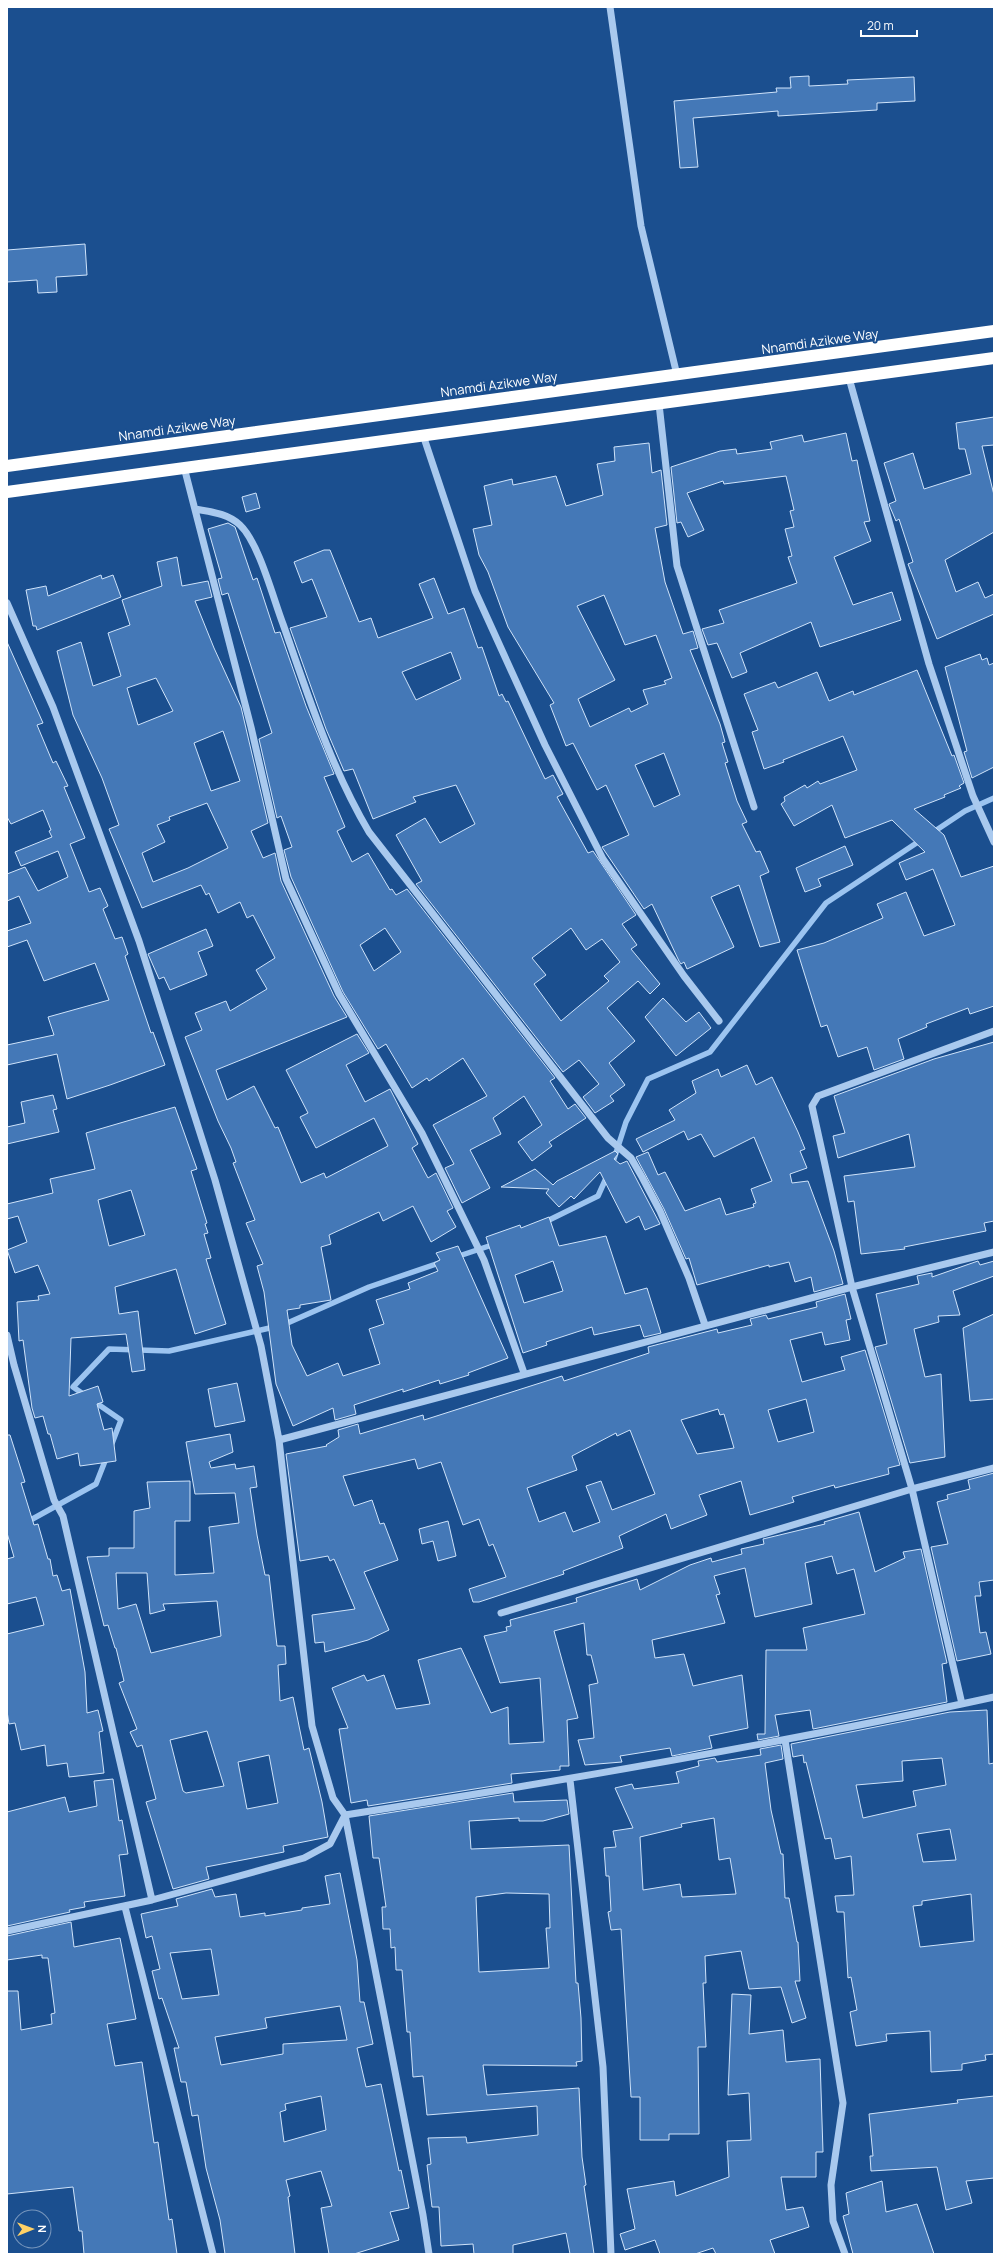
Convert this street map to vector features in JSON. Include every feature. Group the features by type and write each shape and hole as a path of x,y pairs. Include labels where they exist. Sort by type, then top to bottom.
{"highway":[{"name":"Nnamdi Azikwe Way","path":"7,466 994,331"},
{"path":"7,492 994,358"}],"street":[{"path":"610,7 642,226 677,375"},
{"path":"849,378 929,664 973,796 994,842"},
{"path":"659,404 677,566 754,807"},
{"path":"423,435 475,592 552,760 603,859 684,976 719,1021"},
{"path":"184,467 252,727 286,879 339,994 422,1133 470,1235 484,1260 524,1373"},
{"path":"195,509 224,514 240,525 256,550 316,714 350,800 369,832 608,1138 630,1158 660,1211 689,1278 705,1325"},
{"path":"7,603 52,707 139,941 215,1180 261,1346 279,1440 312,1726 333,1798 345,1815 423,2215 429,2254"},
{"path":"962,1704 912,1489 852,1286 812,1106 818,1096 994,1031"},
{"path":"279,1440 852,1286 994,1252"},
{"path":"7,1335 14,1365 54,1500 63,1516 152,1900"},
{"path":"501,1613 912,1489 994,1468"},
{"path":"345,1815 570,1780 785,1740 994,1697"},
{"path":"785,1740 843,2103 831,2185 833,2221 845,2254"},
{"path":"570,1780 603,2067 611,2254"},
{"path":"7,1931 125,1907 304,1858 330,1844 345,1815"},
{"path":"125,1907 213,2254"}],"building":[{"path":"809,76 809,86 848,84 847,80 914,77 915,101 877,103 877,110 778,116 778,111 693,118 698,167 680,168 674,101 777,92 776,88 791,88 790,77"},
{"path":"85,244 87,275 56,277 57,292 38,293 37,280 7,282 7,250"},
{"path":"994,417 994,445 982,446 994,495 994,532 945,560 956,592 978,582 985,598 994,594 994,614 937,639 908,564 913,562 899,519 896,521 889,504 896,501 884,463 913,453 924,489 971,474 965,449 959,449 956,423"},
{"path":"846,433 852,461 857,460 870,521 864,522 871,541 834,557 853,605 892,592 901,620 820,647 811,622 740,653 747,672 732,678 717,643 708,645 702,629 724,623 719,610 797,583 788,557 792,556 785,529 794,527 790,511 794,510 786,476 724,484 723,481 687,493 704,530 688,537 681,522 677,523 671,467 720,451 736,449 737,454 772,449 770,442 802,435 804,442"},
{"path":"649,443 652,473 661,470 667,525 655,528 665,582 683,634 693,631 698,648 690,650 720,724 725,742 722,743 728,762 725,763 737,801 747,822 742,824 756,852 760,851 769,872 760,876 780,942 760,947 739,885 711,897 734,947 687,969 684,962 681,964 679,961 652,904 644,909 602,847 629,835 606,785 597,790 573,743 566,746 550,705 554,703 508,627 488,572 479,555 473,529 492,525 484,486 512,479 513,485 556,476 566,506 603,495 597,464 615,461 614,447","holes":["604,595 625,645 656,635 672,678 664,681 666,684 643,690 648,704 631,712 629,708 590,727 578,699 615,680 577,606","664,753 680,795 654,807 635,765"]},
{"path":"256,493 260,508 246,512 242,497"},
{"path":"228,523 235,527 253,580 257,578 275,633 280,632 306,706 334,774 324,777 345,827 337,831 352,862 368,853 390,890 392,889 396,895 407,889 555,1078 550,1081 568,1109 575,1104 586,1118 549,1142 552,1146 532,1161 518,1142 542,1125 524,1096 493,1118 501,1134 470,1150 490,1188 462,1203 445,1168 454,1164 433,1125 487,1096 463,1058 429,1081 427,1078 412,1088 386,1044 378,1049 343,992 291,877 284,850 292,847 281,816 277,818 259,739 272,733 228,593 222,595 218,579 222,578 208,529","holes":["385,928 401,952 374,971 360,945"]},
{"path":"324,550 330,550 359,622 371,618 378,638 433,618 419,584 434,578 448,614 464,608 478,648 482,647 499,696 502,694 506,702 508,701 545,779 553,775 563,794 557,797 588,853 593,851 636,915 622,924 637,945 631,949 660,984 650,994 638,981 607,1008 635,1041 609,1063 625,1085 610,1096 614,1101 595,1113 583,1097 599,1084 579,1060 563,1072 416,884 422,881 396,835 425,818 440,843 475,824 456,785 413,797 416,802 373,819 353,769 344,771 326,729 290,628 327,617 312,579 302,583 294,562","holes":["451,652 461,679 416,700 402,672","571,928 586,950 602,939 620,962 604,976 609,981 561,1021 534,984 546,975 532,958"]},
{"path":"177,557 182,586 208,581 212,597 195,601 214,648 241,707 268,823 251,831 263,858 275,853 281,881 334,996 347,1017 216,1070 227,1100 254,1086 275,1128 278,1127 301,1183 324,1173 326,1178 388,1146 374,1118 316,1148 300,1117 308,1113 286,1070 357,1034 369,1053 346,1065 365,1102 390,1089 418,1144 412,1148 428,1178 436,1173 453,1208 447,1211 456,1227 431,1242 413,1206 383,1221 379,1212 329,1235 331,1244 321,1247 331,1300 300,1305 300,1308 287,1310 292,1345 307,1376 338,1363 343,1376 380,1364 369,1329 384,1324 376,1300 410,1289 408,1283 438,1271 434,1263 440,1260 436,1253 458,1246 508,1358 468,1373 469,1375 440,1384 439,1380 403,1392 403,1389 354,1405 356,1414 335,1420 333,1408 293,1426 276,1384 264,1292 257,1266 263,1264 246,1223 255,1220 233,1163 236,1162 231,1148 218,1121 185,1037 202,1030 195,1013 226,1001 230,1011 267,989 256,970 275,958 253,915 247,918 240,902 218,913 209,893 206,895 201,885 142,908 109,829 119,825 102,778 73,715 57,651 81,642 93,686 121,676 108,633 130,625 122,600 162,586 157,562","holes":["156,678 173,711 138,725 127,688","223,731 240,781 211,791 194,743","207,803 228,848 188,868 153,882 142,853 165,842 157,825 170,820 169,817"]},
{"path":"101,575 102,579 113,575 121,597 37,630 36,626 33,626 26,590 46,586 48,596"},
{"path":"7,642 43,723 37,725 53,763 56,761 68,786 64,787 85,838 70,844 89,892 100,888 108,906 103,909 115,939 122,937 128,954 125,956 151,1033 153,1032 165,1065 67,1099 57,1054 7,1065 7,1045 54,1035 48,1017 109,1000 95,963 44,981 27,940 7,947 7,931 31,923 19,896 7,901 7,874 25,867 38,891 68,877 58,851 21,866 15,852 52,837 49,831 51,830 43,810 11,824 7,817"},
{"path":"980,654 982,660 987,658 989,665 994,663 994,767 972,778 964,752 967,751 945,667"},
{"path":"917,670 952,756 954,755 964,783 959,786 961,788 944,795 945,797 914,809 944,835 961,877 994,866 994,1006 970,1014 968,1008 926,1024 927,1027 898,1039 904,1059 874,1070 867,1047 838,1057 827,1025 821,1027 797,950 824,943 883,918 877,904 906,892 924,936 955,925 933,869 906,880 899,863 925,852 892,820 845,838 832,805 794,826 781,804 785,801 784,797 805,785 807,788 818,781 820,784 857,770 843,736 783,760 784,762 764,769 752,732 758,730 744,694 775,682 778,688 817,672 829,701 853,691 854,695"},
{"path":"845,846 853,865 818,879 821,886 805,892 796,868"},
{"path":"206,929 213,946 198,952 207,975 170,990 164,977 159,979 148,954"},
{"path":"663,998 686,1022 699,1012 711,1028 676,1056 645,1017"},
{"path":"994,1042 994,1221 984,1223 986,1231 904,1247 905,1249 861,1254 854,1201 848,1202 844,1176 915,1167 909,1134 838,1158 833,1136 845,1133 834,1096 934,1059"},
{"path":"747,1065 756,1085 772,1077 798,1132 805,1149 800,1151 807,1168 790,1174 792,1183 808,1181 834,1251 843,1284 814,1292 811,1277 795,1282 789,1262 769,1267 769,1265 697,1285 689,1258 686,1259 664,1209 636,1157 648,1152 658,1175 665,1172 685,1211 720,1198 726,1215 754,1207 753,1204 756,1203 751,1189 772,1181 754,1137 714,1157 701,1134 688,1140 684,1131 643,1152 636,1139 675,1120 669,1110 696,1093 692,1081 718,1069 721,1077"},
{"path":"53,1095 57,1109 53,1110 59,1132 7,1144 7,1127 25,1123 21,1102"},
{"path":"175,1107 197,1169 191,1171 207,1223 205,1224 208,1233 204,1234 211,1258 206,1259 226,1324 195,1334 176,1269 115,1287 119,1314 138,1311 145,1370 132,1372 126,1334 71,1338 69,1396 98,1386 103,1402 97,1404 104,1430 112,1428 116,1461 80,1466 78,1453 57,1459 43,1416 35,1418 32,1408 23,1340 19,1341 17,1302 39,1300 38,1296 50,1294 38,1265 15,1273 7,1250 27,1242 18,1216 7,1219 7,1204 53,1193 50,1179 95,1169 86,1133","holes":["131,1190 145,1235 109,1246 98,1200"]},
{"path":"615,1151 618,1154 614,1159 620,1164 627,1161 660,1224 645,1230 639,1216 626,1223 600,1172 574,1199 571,1196 559,1207 546,1193 549,1189 501,1187 535,1169 553,1185 557,1181"},
{"path":"549,1217 559,1246 606,1236 625,1294 647,1288 661,1333 644,1337 640,1325 594,1335 592,1327 546,1342 547,1345 523,1353 486,1237 520,1225 521,1228","holes":["553,1261 563,1291 524,1303 515,1275"]},
{"path":"978,1261 980,1265 994,1261 994,1276 953,1291 960,1315 938,1316 939,1322 914,1329 925,1377 941,1374 945,1457 910,1463 875,1347 887,1344 876,1294 919,1284 917,1276 932,1273 932,1277"},
{"path":"845,1294 851,1319 846,1320 850,1340 825,1345 822,1332 790,1340 802,1382 845,1370 841,1357 865,1350 900,1465 888,1468 889,1474 835,1488 834,1485 792,1497 794,1502 750,1515 741,1481 699,1495 707,1515 671,1529 666,1514 619,1536 623,1548 563,1571 564,1574 479,1602 473,1602 469,1589 506,1577 493,1544 489,1546 479,1519 463,1525 441,1462 418,1469 415,1459 343,1476 354,1506 372,1500 380,1524 384,1523 398,1560 364,1572 389,1630 368,1640 325,1652 324,1642 315,1643 312,1615 355,1609 334,1559 330,1561 328,1556 300,1561 286,1454 327,1446 326,1445 339,1437 338,1430 358,1424 360,1434 423,1415 424,1420 562,1376 564,1381 649,1353 648,1347 717,1329 718,1333 752,1325 750,1319 766,1315 768,1319 817,1307 816,1302","holes":["806,1399 814,1432 778,1442 768,1410","718,1409 720,1415 724,1414 734,1448 697,1454 681,1420","630,1430 655,1494 612,1510 601,1481 586,1486 600,1522 573,1532 565,1512 539,1522 527,1488 577,1470 572,1456 616,1433 617,1436"]},
{"path":"994,1314 994,1399 970,1401 963,1328"},
{"path":"237,1383 245,1421 215,1427 208,1389"},
{"path":"230,1434 233,1452 209,1462 211,1468 235,1464 236,1469 254,1466 257,1487 250,1488 257,1535 265,1575 269,1575 277,1646 285,1646 286,1664 278,1665 280,1701 293,1697 304,1750 309,1748 322,1802 328,1837 283,1846 284,1852 206,1867 209,1879 173,1889 146,1802 156,1799 142,1745 137,1747 130,1732 137,1729 119,1683 124,1681 116,1648 108,1625 104,1626 87,1557 109,1556 109,1548 134,1548 134,1511 150,1508 147,1482 190,1481 190,1521 175,1521 175,1575 214,1573 209,1527 239,1523 235,1493 195,1494 186,1442","holes":["116,1573 147,1573 150,1614 165,1610 163,1604 217,1601 221,1636 151,1653 136,1604 118,1609","207,1731 224,1786 186,1793 183,1791 170,1740","269,1755 278,1803 247,1809 238,1762"]},
{"path":"7,1435 10,1435 25,1482 21,1483 34,1525 38,1524 48,1559 50,1559 53,1576 57,1575 62,1591 70,1589 85,1672 87,1713 98,1710 103,1731 99,1732 104,1773 69,1777 67,1763 47,1766 45,1745 21,1750 15,1723 9,1724 7,1711 7,1634 44,1625 36,1597 7,1604 7,1559 14,1557 7,1533"},
{"path":"994,1473 994,1580 979,1582 981,1596 975,1596 980,1633 986,1632 991,1654 957,1661 931,1547 948,1544 937,1502 948,1499 947,1495 970,1489 968,1480"},
{"path":"859,1512 875,1572 905,1558 903,1552 921,1549 947,1663 942,1664 947,1702 813,1729 810,1710 775,1715 779,1736 758,1740 757,1734 765,1734 766,1650 807,1650 803,1628 865,1614 854,1569 837,1574 832,1556 805,1563 812,1604 755,1617 745,1568 714,1576 720,1594 716,1595 725,1623 652,1640 655,1658 684,1654 693,1686 742,1675 748,1728 709,1736 712,1748 672,1756 670,1748 620,1756 622,1762 585,1765 578,1740 594,1738 589,1685 598,1683 591,1655 587,1655 584,1623 554,1631 578,1718 567,1720 569,1766 560,1766 560,1770 511,1774 512,1783 368,1806 367,1800 351,1803 339,1729 348,1728 332,1688 364,1675 367,1681 384,1675 396,1709 430,1704 418,1660 461,1648 491,1713 508,1707 509,1744 544,1742 540,1678 500,1683 484,1636 507,1631 506,1627 511,1626 510,1620 577,1602 576,1598 637,1579 640,1590 690,1565 711,1558 712,1562 742,1554 741,1549 764,1544 763,1539 825,1524 824,1522"},
{"path":"448,1521 456,1556 438,1561 433,1541 422,1544 419,1529"},
{"path":"987,1710 989,1764 994,1763 994,2054 985,2055 986,2060 962,2064 962,2070 931,2072 930,2031 886,2034 887,2041 856,2046 850,2012 857,2010 851,1977 848,1978 844,1912 837,1912 835,1896 854,1895 851,1856 835,1859 831,1838 825,1839 806,1762 804,1763 803,1755 793,1757 791,1744 950,1712","holes":["942,1758 946,1785 913,1791 916,1806 863,1818 856,1785 903,1781 902,1761","950,1829 956,1860 923,1862 917,1834","971,1894 974,1941 920,1947 913,1906 922,1905 922,1901"]},
{"path":"781,1745 783,1759 765,1763 771,1810 781,1854 783,1854 785,1898 789,1898 798,1942 800,1981 795,1981 806,2018 792,2023 781,1987 749,1989 741,1951 705,1956 706,1983 703,1983 706,2047 698,2047 699,2134 669,2134 669,2140 640,2140 640,2097 631,2097 621,1929 611,1930 608,1912 611,1911 609,1876 606,1876 604,1848 616,1847 613,1831 633,1828 615,1788 632,1784 634,1789 679,1783 676,1772 699,1766 698,1761 715,1758 717,1762 761,1755 760,1749","holes":["714,1818 719,1860 730,1858 736,1894 682,1897 680,1884 643,1890 640,1837 682,1827 681,1824"]},
{"path":"113,1779 119,1821 122,1820 128,1854 119,1855 125,1896 84,1902 85,1907 69,1910 70,1912 7,1926 7,1812 65,1797 69,1812 97,1806 94,1781"},
{"path":"513,1793 514,1802 567,1800 569,1814 543,1821 519,1821 519,1818 469,1821 471,1849 569,1845 576,1983 578,1983 581,2018 582,2061 576,2062 577,2066 483,2065 487,2095 579,2088 582,2157 586,2185 584,2186 594,2254 570,2254 566,2233 513,2245 513,2254 474,2254 473,2244 441,2246 439,2207 432,2207 427,2165 431,2164 428,2138 466,2137 467,2143 538,2135 537,2106 427,2115 423,2076 413,2077 410,2032 407,2032 402,1970 396,1970 395,1947 391,1948 390,1929 383,1929 382,1907 386,1907 379,1858 373,1858 369,1816","holes":["506,1893 549,1894 550,1928 546,1928 549,1968 479,1972 476,1897"]},
{"path":"340,1873 357,1960 360,2002 364,2002 373,2044 357,2048 366,2087 381,2084 399,2171 401,2170 409,2208 390,2212 399,2240 354,2254 329,2254 321,2208 332,2206 321,2171 286,2180 290,2196 288,2197 295,2254 225,2254 220,2220 206,2168 198,2115 192,2116 186,2082 181,2082 174,2048 179,2048 162,1998 159,1999 152,1971 160,1969 152,1936 146,1938 141,1914 178,1906 176,1899 212,1889 215,1897 236,1894 240,1917 265,1913 265,1916 302,1910 302,1908 330,1904 325,1876","holes":["211,1949 219,1995 182,1999 170,1953","340,2006 347,2040 283,2044 283,2054 221,2065 215,2037 267,2028 265,2018","321,2096 326,2130 284,2142 280,2112 286,2110 285,2104"]},
{"path":"71,1922 74,1947 120,1938 136,2019 107,2024 115,2066 142,2062 154,2143 158,2142 169,2220 172,2219 177,2254 84,2254 82,2231 79,2231 73,2187 7,2194 7,1991 18,1991 21,2030 52,2024 51,2014 55,2013 48,1958 42,1958 42,1955 7,1960 7,1936"},
{"path":"732,1994 751,1995 749,2034 783,2030 786,2062 820,2059 823,2152 816,2152 816,2177 781,2177 786,2210 803,2207 809,2227 770,2240 775,2254 716,2254 713,2248 695,2254 660,2254 655,2240 625,2250 620,2234 635,2229 627,2189 674,2181 676,2196 729,2177 727,2141 751,2140 749,2093 728,2095"},
{"path":"994,2096 994,2178 966,2181 972,2203 946,2210 937,2167 871,2171 870,2156 873,2156 869,2114 958,2103 957,2100"},
{"path":"882,2181 886,2212 917,2204 934,2254 853,2254 843,2216 849,2214 846,2193"}],"waterway":[{"path":"932,833 965,811 994,798"},
{"path":"614,1159 626,1122 648,1079 710,1052 826,903 921,840"},
{"path":"543,1223 598,1196 607,1176"},
{"path":"456,1257 495,1244"},
{"path":"283,1325 369,1287 442,1262"},
{"path":"111,1446 121,1420 73,1387 109,1349 169,1351 274,1327"},
{"path":"27,1522 96,1484 107,1456"}]}
